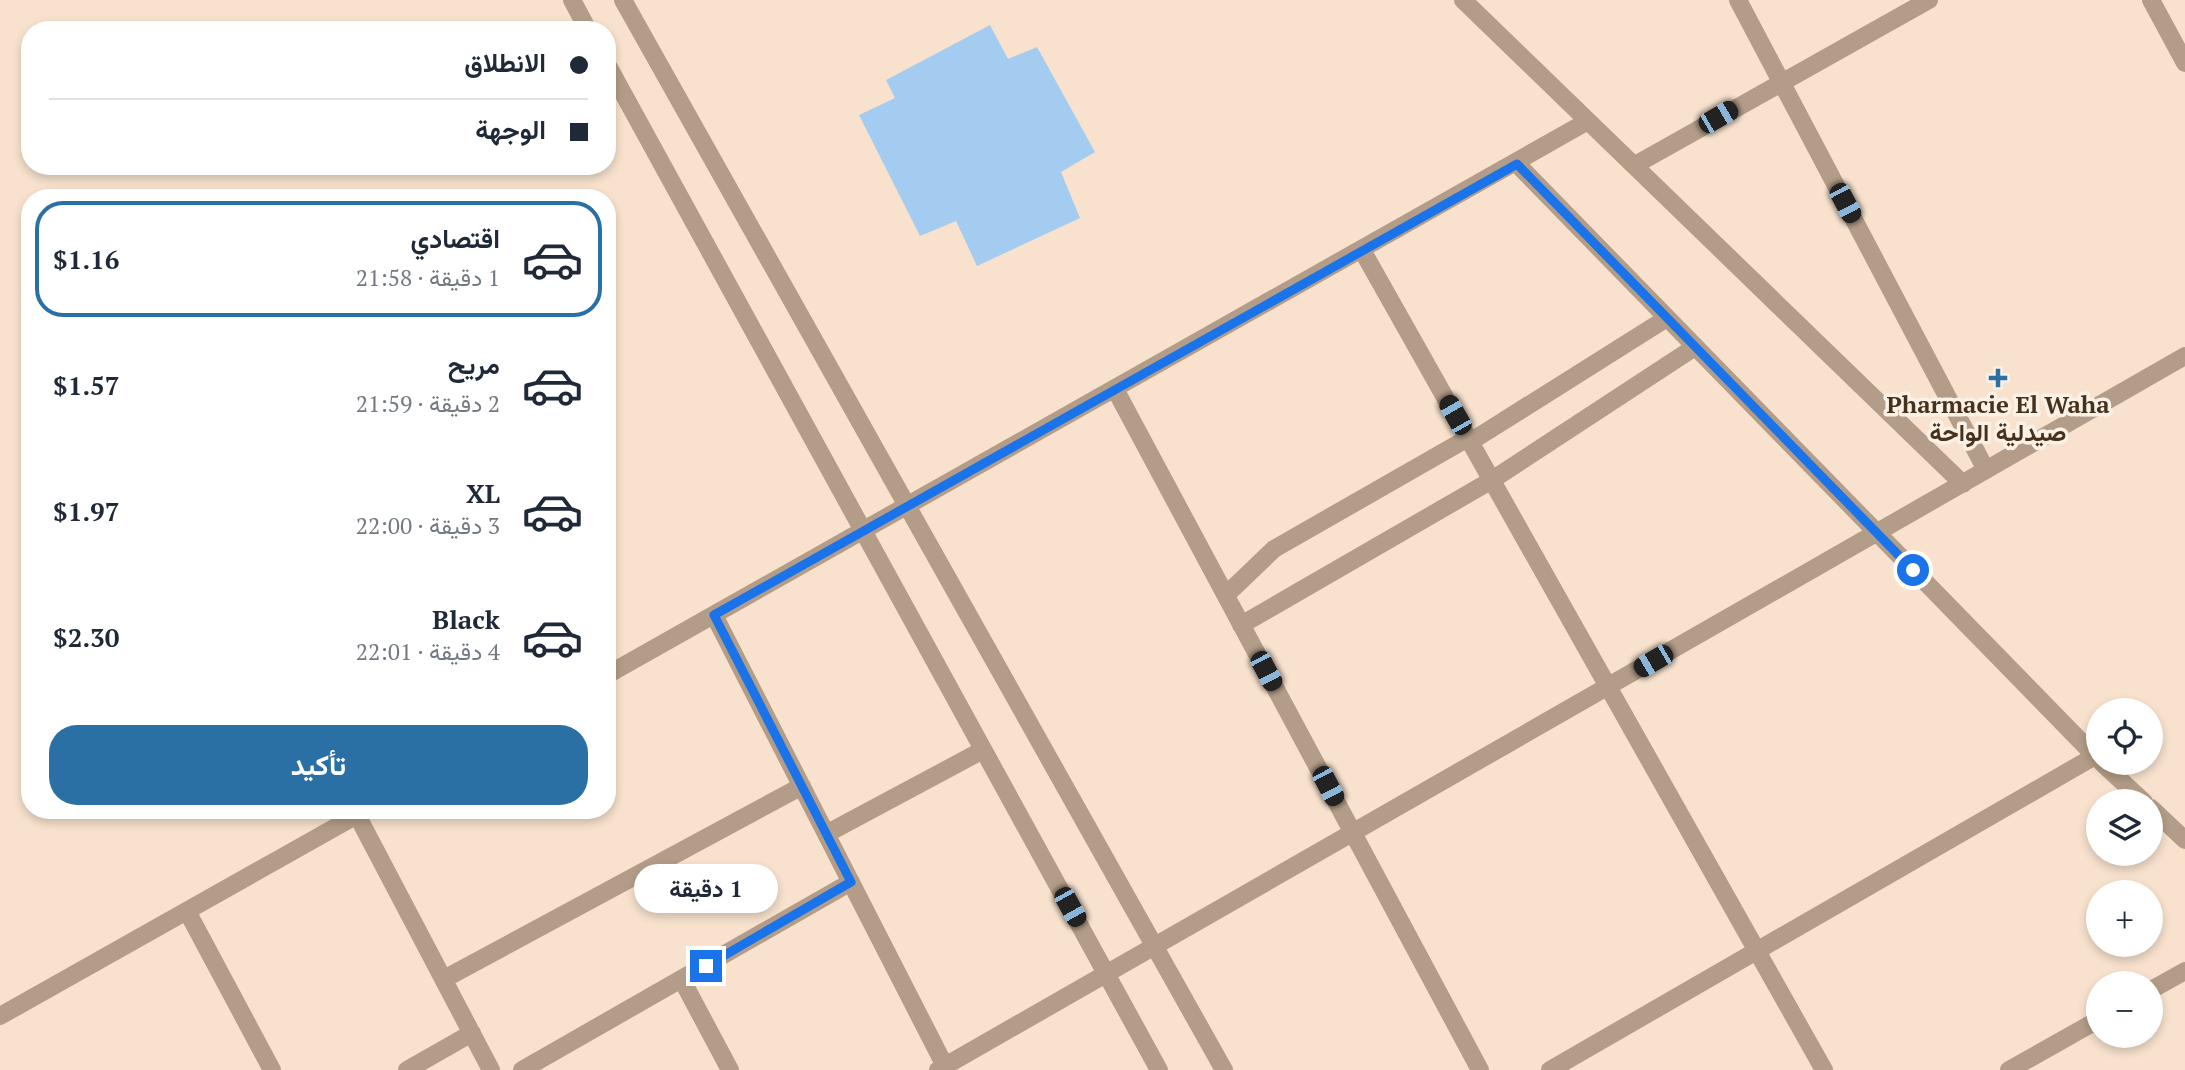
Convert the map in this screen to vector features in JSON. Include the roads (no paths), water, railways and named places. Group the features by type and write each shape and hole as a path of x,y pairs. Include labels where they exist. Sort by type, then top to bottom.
{"street":[{"path":"572,0 583,21"},
{"path":"623,0 1224,1070"},
{"path":"1464,0 1963,484"},
{"path":"1738,0 1986,470"},
{"path":"1635,165 1929,0"},
{"path":"2151,0 2185,63"},
{"path":"616,80 1159,1070"},
{"path":"616,670 1517,164 1588,121"},
{"path":"1517,164 2086,747"},
{"path":"1362,250 1824,1070"},
{"path":"1226,595 1274,549 1469,440 1667,318"},
{"path":"1241,625 1492,480 1695,346"},
{"path":"714,615 944,1069 2185,356"},
{"path":"1115,389 1480,1070"},
{"path":"827,834 983,750"},
{"path":"1550,1070 1757,950 2086,766"},
{"path":"2115,775 2130,789"},
{"path":"444,979 802,786"},
{"path":"0,1016 351,819"},
{"path":"365,819 491,1070"},
{"path":"2163,819 2185,840"},
{"path":"522,1070 851,882"},
{"path":"187,911 272,1070"},
{"path":"2163,983 2185,971"},
{"path":"682,980 730,1070"},
{"path":"2009,1070 2086,1027"},
{"path":"407,1070 472,1033"}],"place":[{"name":"Pharmacie El Waha صيدلية الواحة","path":"1998,378"}]}
